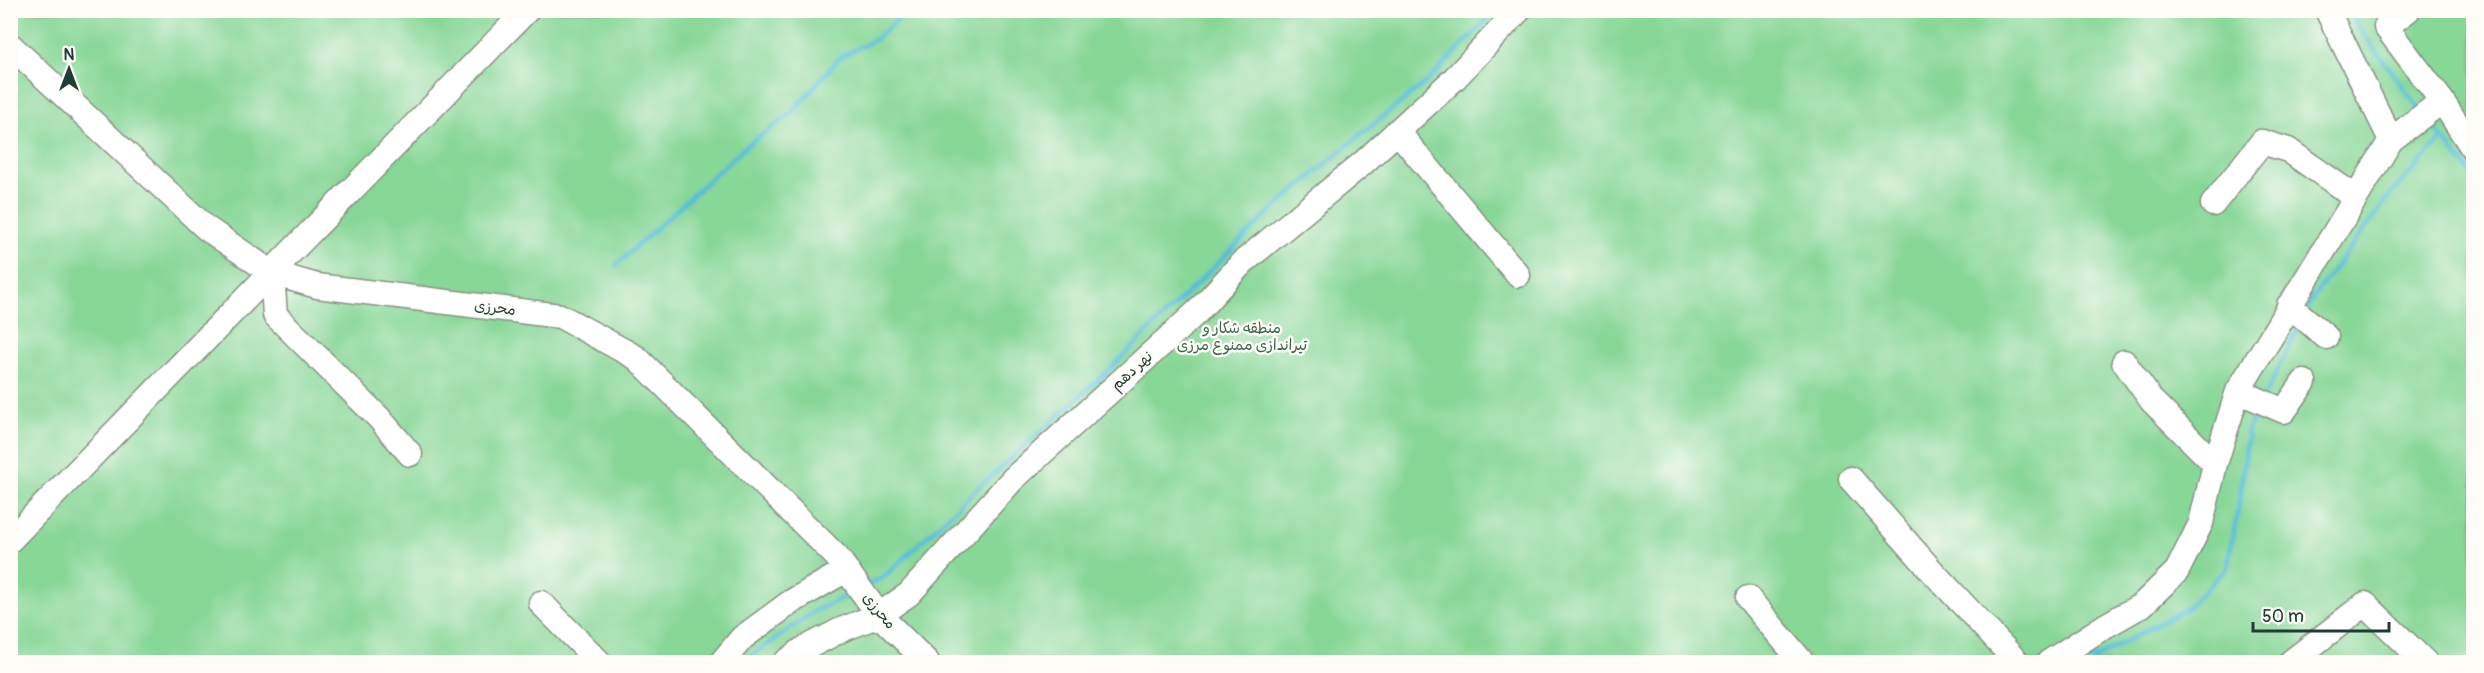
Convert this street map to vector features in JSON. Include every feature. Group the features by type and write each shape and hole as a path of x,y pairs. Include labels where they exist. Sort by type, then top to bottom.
{"street":[{"path":"13,533 272,273 527,10"},
{"name":"نهر دهم","path":"786,663 802,650 909,594 1013,479 1197,312 1242,263 1397,131 1454,79 1519,10"},
{"path":"2327,10 2391,140"},
{"path":"2408,10 2386,27 2438,105 2474,150"},
{"name":"محرزی","path":"15,54 206,228 272,273 317,286 560,316 637,358 837,557 875,610 927,663"},
{"path":"2049,663 2142,605 2177,572 2201,523 2215,464 2244,394 2306,320 2355,197 2391,140 2438,105"},
{"path":"1397,131 1518,275"},
{"path":"2213,204 2262,142 2288,150 2355,197"},
{"path":"272,273 275,315 379,418 410,454"},
{"path":"2124,362 2152,401 2215,464"},
{"path":"2244,394 2284,411 2304,382"},
{"path":"1851,479 1930,570 2017,663"},
{"path":"722,663 742,638 791,602 850,574"},
{"path":"1748,598 1802,663"},
{"path":"541,603 599,663"},
{"path":"2291,663 2365,604 2419,657"}],"green space":[{"name":"منطقه شکار و تیراندازی ممنوع مرزی","path":"11,11 2473,11 2473,662 11,662"}],"waterway":[{"path":"10,25 21,10"},
{"path":"616,265 746,146 790,115 840,57 874,40 910,10"},
{"path":"865,586 885,576 979,487 1108,371 1273,209 1428,81 1486,21 1492,10"},
{"path":"2350,10 2358,26 2420,110"},
{"path":"2427,119 2474,177"},
{"path":"2306,312 2313,297 2392,193 2442,139"},
{"path":"2265,395 2301,323"},
{"path":"2088,662 2187,608 2227,568 2241,492 2248,429 2260,406"},
{"path":"743,662 815,611 854,592"}]}
